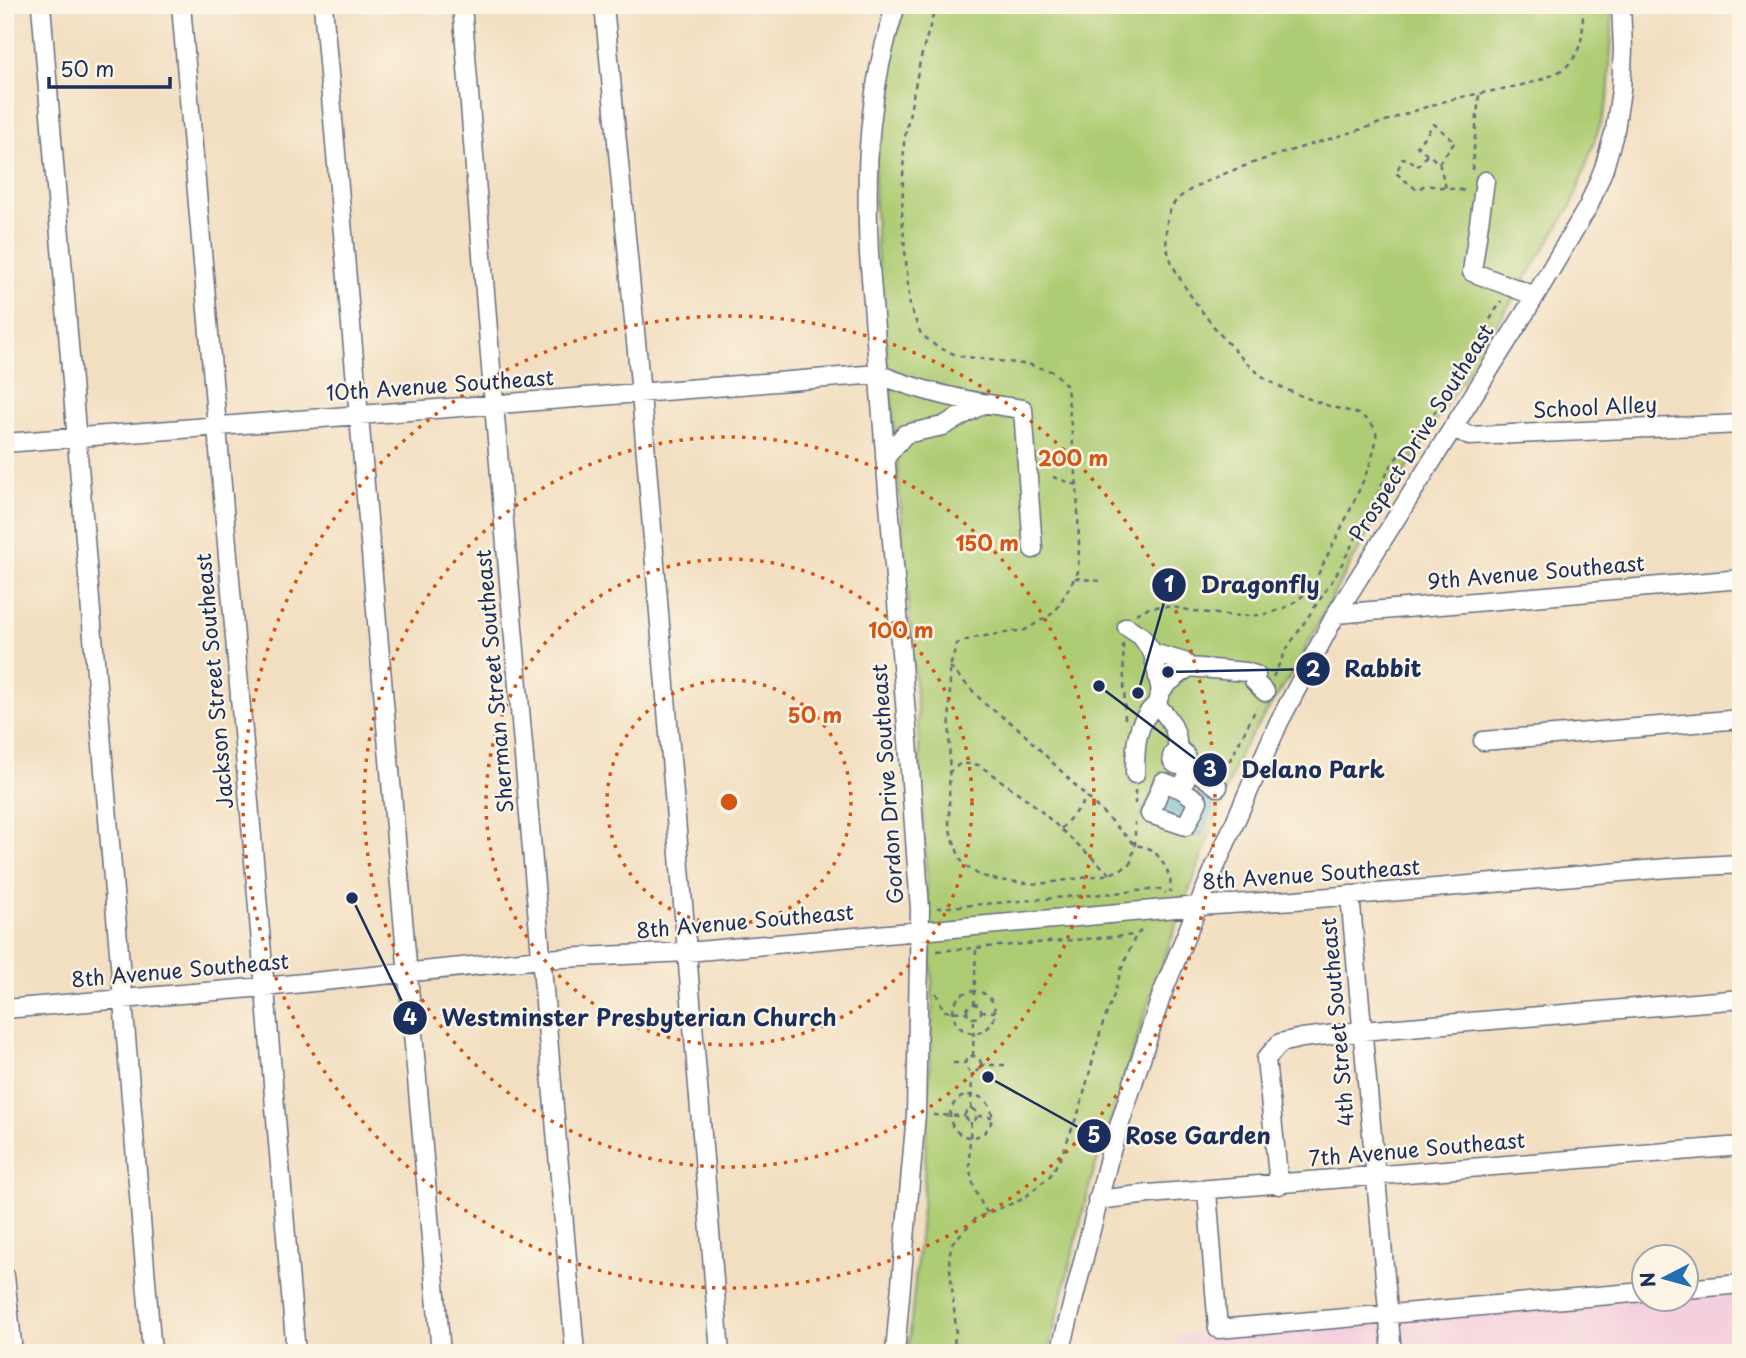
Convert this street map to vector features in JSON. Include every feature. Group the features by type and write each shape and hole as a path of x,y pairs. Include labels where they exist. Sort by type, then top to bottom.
{"street":[{"path":"41,5 152,1353"},
{"name":"Jackson Street Southeast","path":"181,5 296,1353"},
{"path":"323,5 441,1353"},
{"name":"Sherman Street Southeast","path":"462,5 575,1353"},
{"path":"604,5 640,394 720,1353"},
{"name":"Gordon Drive Southeast","path":"895,1353 916,1114 919,931 907,727 866,194 868,135 886,37 896,5"},
{"name":"Prospect Drive Southeast","path":"1060,1353 1097,1200 1162,995 1279,722 1336,614 1589,205 1615,130 1623,49 1621,5"},
{"path":"1479,188 1472,272 1535,296"},
{"path":"878,374 901,384 983,404 1023,409 1033,550"},
{"name":"10th Avenue Southeast","path":"5,443 878,374"},
{"path":"885,458 905,434 943,426 983,404"},
{"name":"School Alley","path":"1453,427 1469,436 1741,424"},
{"name":"9th Avenue Southeast","path":"1336,614 1741,579"},
{"path":"1127,627 1141,636 1153,653 1158,698 1177,735 1184,760 1181,789"},
{"path":"1153,653 1184,662 1211,678 1246,672 1264,682"},
{"path":"1135,774 1135,746 1148,711 1189,667"},
{"path":"1483,741 1741,719"},
{"path":"1184,760 1218,787"},
{"name":"8th Avenue Southeast","path":"5,1009 264,987 541,959 687,951 1198,906 1741,864"},
{"name":"4th Street Southeast","path":"1350,895 1392,1353"},
{"path":"1279,1185 1266,1059 1280,1043 1362,1031 1741,999"},
{"name":"7th Avenue Southeast","path":"1097,1200 1741,1146"},
{"path":"1207,1191 1218,1329 1630,1293"},
{"path":"5,1276 13,1353"},
{"path":"1700,1288 1741,1284"}],"path":[{"path":"936,5 923,49 904,142 902,217 911,306 922,334 937,347 959,356 1031,365 1054,372 1067,386 1077,485 1079,545 1078,572 1055,612 1025,630 972,638 957,644 950,667 948,773 949,828 960,859 979,875 1015,883 1040,884 1110,874 1130,865 1135,845 1135,774"},
{"path":"1131,5 1133,8 1153,9 1174,5"},
{"path":"1125,724 1123,639 1130,617 1147,607 1160,606 1234,617 1268,613 1293,605 1304,597 1314,583 1376,450 1376,431 1370,422 1359,415 1301,396 1270,382 1247,365 1204,314 1170,260 1165,240 1174,203 1192,188 1232,172 1457,98 1549,77 1567,66 1577,53 1582,41 1583,5"},
{"path":"1427,155 1417,167 1410,160 1403,158 1396,173 1417,190 1425,185 1479,188 1479,94"},
{"path":"1439,163 1455,142 1434,124 1417,146 1439,163 1446,188"},
{"path":"1053,477 1077,485"},
{"path":"1075,578 1100,581"},
{"path":"929,909 1161,889 1169,895 1172,887 1161,860 1150,849 1135,845 1017,727 986,705 950,667"},
{"path":"948,773 961,763 979,765 1031,802 1110,874"},
{"path":"1061,829 1088,797"},
{"path":"953,1353 956,1329 949,1258 952,1243 976,1218 1023,1199 1050,1176 1061,1157 1083,1099 1102,1026 1121,970 1136,935 1142,929 1152,927"},
{"path":"936,961 937,951 1136,935"},
{"path":"974,1004 976,948"},
{"path":"974,990 981,991 991,999 995,1012 991,1024 974,1033 961,1028 953,1012 957,999 974,990"},
{"path":"936,993 944,1012 967,1012"},
{"path":"974,1004 981,1012"},
{"path":"967,1012 974,1004"},
{"path":"967,1012 974,1018"},
{"path":"981,1012 995,1012"},
{"path":"974,1018 981,1012"},
{"path":"973,1056 974,1018"},
{"path":"965,1063 973,1056"},
{"path":"972,1072 980,1065 978,1058 973,1056"},
{"path":"953,1063 965,1063"},
{"path":"965,1063 966,1068 972,1072"},
{"path":"980,1065 1005,1065"},
{"path":"965,1116 971,1109 972,1072"},
{"path":"972,1094 979,1095 989,1104 992,1117 988,1129 970,1137 954,1128 950,1115 959,1098 972,1094"},
{"path":"971,1109 976,1111 978,1116"},
{"path":"916,1114 965,1116 971,1122"},
{"path":"988,1214 975,1195 970,1181 970,1137 971,1122 978,1116 992,1117"}],"shaded area":[{"path":"1741,1285 1741,1353 1177,1353 1176,1334 1630,1294 1630,1312 1700,1312 1700,1288"}],"green space":[{"path":"906,5 1611,5 1608,101 1573,203 1392,492 1338,586 1296,667 1241,751 1156,981 1091,1180 1048,1353 908,1353 923,1198 933,1003 917,705 878,271 874,190 878,117 889,54"}],"water":[{"path":"1158,780 1199,795 1203,789 1217,797 1201,837 1141,817"}],"place":[{"name":"Rabbit","path":"1168,672"},
{"name":"Delano Park","path":"1099,686"},
{"name":"Dragonfly","path":"1138,693"},
{"name":"Westminster Presbyterian Church","path":"352,898"},
{"name":"Rose Garden","path":"988,1077"}]}
